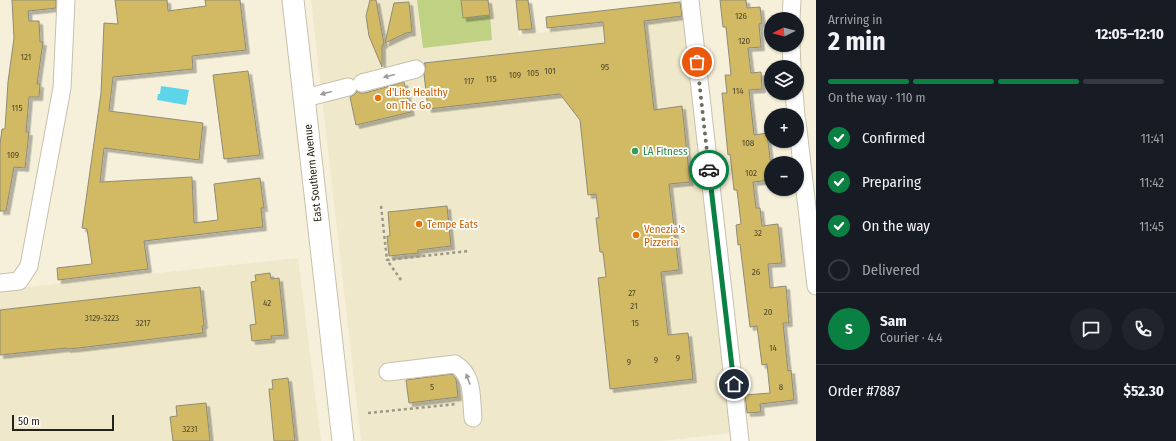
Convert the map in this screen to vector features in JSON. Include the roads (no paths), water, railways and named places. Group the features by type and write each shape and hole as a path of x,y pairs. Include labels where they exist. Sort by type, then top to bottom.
{"main road":[{"name":"East Southern Avenue","path":"293,0 343,441"}],"street":[{"path":"0,283 19,281 29,266 62,88 66,0"},
{"path":"690,0 740,441"},
{"path":"791,12 792,0"},
{"path":"305,98 416,69"},
{"path":"802,148 811,192 816,286"},
{"path":"388,372 455,364 462,368 470,384 473,418"}],"water":[{"path":"161,86 189,90 186,105 157,100 158,94 160,94"}],"place":[{"name":"d'Lite Healthy on The Go","path":"378,98"},
{"name":"LA Fitness","path":"635,151"},
{"name":"Tempe Eats","path":"419,224"},
{"name":"Venezia's Pizzeria","path":"636,235"}]}
